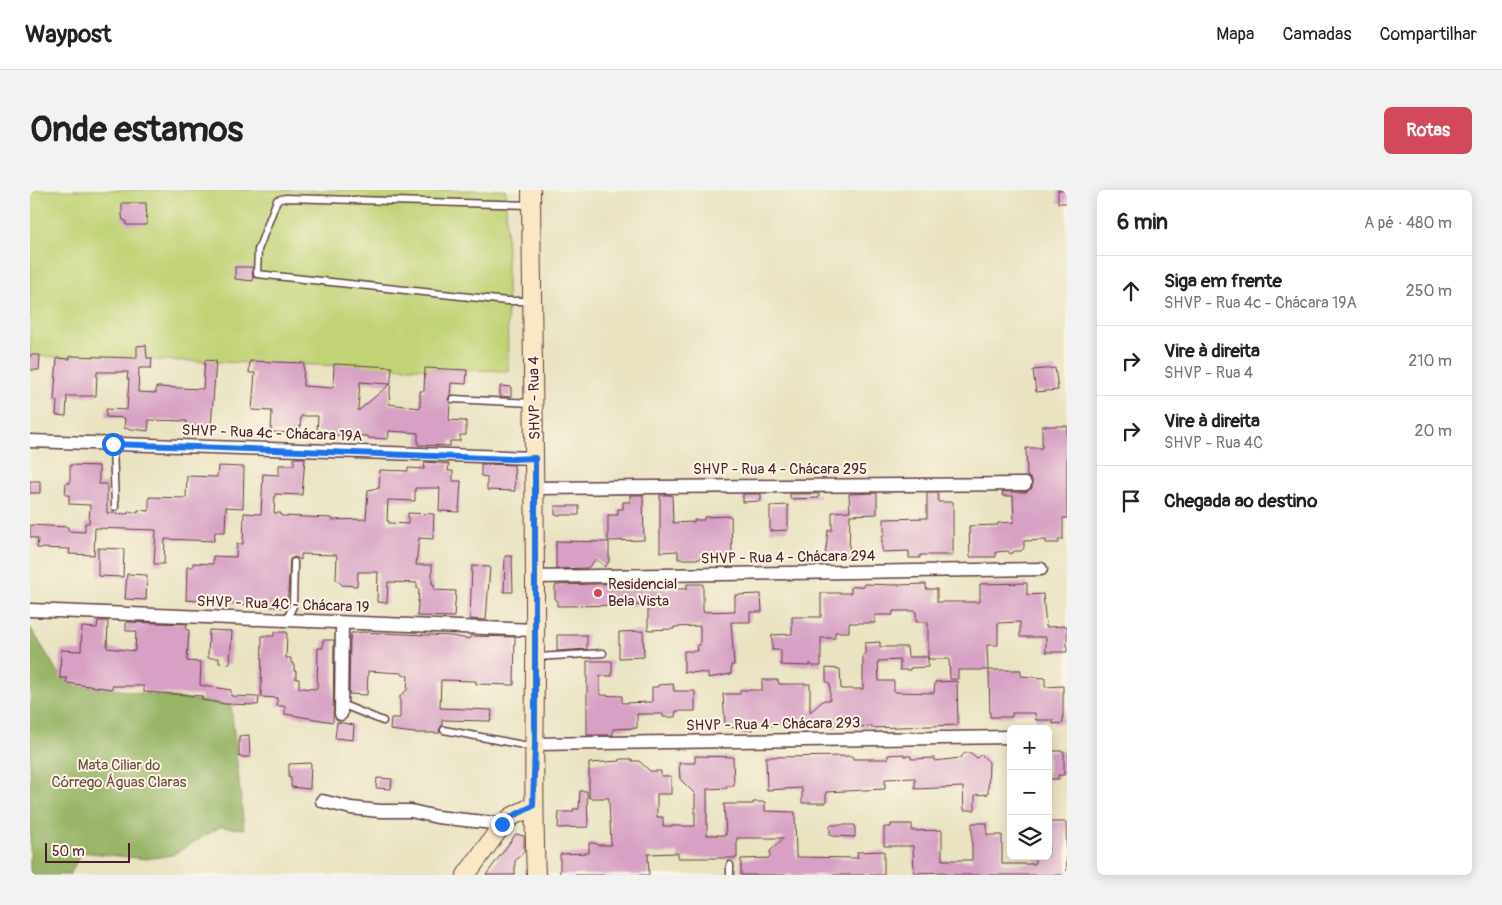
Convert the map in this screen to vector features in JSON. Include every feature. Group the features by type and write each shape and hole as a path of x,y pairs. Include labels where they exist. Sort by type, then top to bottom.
{"street":[{"name":"SHVP - Rua 4","path":"531,198 536,630 533,806 536,875"},
{"name":"SHVP - Rua 4c - Chácara 19A","path":"30,441 512,459 535,458"},
{"name":"SHVP - Rua 4 - Chácara 295","path":"535,488 1025,484"},
{"name":"SHVP - Rua 4 - Chácara 294","path":"535,577 1040,569"},
{"name":"SHVP - Rua 4C - Chácara 19","path":"30,610 536,630"},
{"path":"341,709 342,623"},
{"name":"SHVP - Rua 4 - Chácara 293","path":"535,745 1007,737"},
{"path":"322,801 351,808 380,811 411,811 437,817 502,824"},
{"path":"466,875 502,824 511,817 533,806"}],"lane":[{"path":"531,198 285,198 277,200 258,250 257,274 508,301 532,301"},
{"path":"454,400 534,403"},
{"path":"113,444 115,507"},
{"path":"286,621 293,606 294,562"},
{"path":"535,657 603,653"},
{"path":"341,709 383,721"},
{"path":"444,730 535,745"},
{"path":"730,865 730,875"}],"green space":[{"path":"30,190 506,190 508,371 30,356"},
{"name":"Mata Ciliar do Córrego Águas Claras","path":"30,627 57,671 74,686 97,687 231,705 244,829 220,827 172,855 146,859 81,852 70,875 30,875"}],"building":[{"path":"1058,190 1067,190 1067,203 1058,203"},
{"path":"122,203 146,203 147,225 126,225 126,221 123,220 122,216"},
{"path":"235,267 252,267 253,281 235,279"},
{"path":"146,345 147,358 152,358 151,368 139,368 138,392 156,393 156,387 203,389 205,360 216,361 211,427 187,425 187,421 149,420 148,431 124,428 125,418 106,417 106,409 127,410 128,372 97,372 96,396 67,396 66,416 56,415 57,401 54,401 57,358 70,359 70,356 137,358 137,346"},
{"path":"30,355 40,355 39,370 30,370"},
{"path":"250,361 304,363 303,386 333,388 334,364 392,367 389,404 420,408 420,391 424,391 425,368 467,370 466,384 451,383 448,399 450,403 449,420 466,421 466,435 460,435 460,441 450,441 450,446 418,445 418,433 389,431 388,439 368,438 368,436 330,435 330,433 317,432 318,416 301,416 300,428 295,428 294,433 271,432 272,411 252,410 255,373 249,373","holes":["360,382 390,384 358,411"]},
{"path":"1055,368 1058,390 1036,392 1033,370"},
{"path":"500,386 511,387 511,397 500,396"},
{"path":"1042,426 1067,426 1067,518 1063,518 1063,539 1059,539 1059,543 1046,543 1046,540 1024,541 1024,548 1021,551 1015,551 1010,554 1008,551 996,552 996,557 970,557 969,526 998,525 998,523 1014,522 1013,496 1003,496 1002,492 1026,492 1032,488 1032,480 1027,476 1026,448 1042,448"},
{"path":"294,458 305,458 302,495 275,494 274,513 281,513 281,516 332,518 332,520 366,519 368,490 379,488 380,470 408,471 408,468 424,469 425,462 449,464 448,471 453,471 453,481 461,481 459,512 439,511 440,488 415,488 415,501 388,500 387,521 389,523 408,524 408,513 434,514 433,539 419,538 416,565 432,565 432,584 434,584 434,590 456,591 454,617 417,616 419,589 417,589 417,583 388,582 387,603 377,602 378,572 358,572 357,586 342,585 336,579 337,555 301,554 301,560 295,557 290,559 287,608 186,600 187,567 193,567 193,563 213,564 213,556 236,557 237,544 243,544 244,513 261,514 263,474 279,475 279,465 294,465"},
{"path":"481,464 514,465 515,491 487,490 487,477 481,476"},
{"path":"70,465 99,466 99,484 107,484 107,513 128,514 128,511 138,513 138,510 149,511 149,497 186,498 187,476 217,477 218,466 244,467 243,508 226,507 225,532 215,532 214,541 165,539 164,564 154,564 156,530 95,528 94,555 69,554 70,549 37,548 38,539 30,537 30,525 68,527 68,531 85,532 85,523 89,523 90,505 69,504 69,495 65,495 66,483 70,483"},
{"path":"30,481 40,481 40,493 30,493"},
{"path":"877,493 877,514 850,515 849,557 825,557 828,530 832,530 832,512 850,511 849,494"},
{"path":"927,493 938,493 938,502 953,502 953,555 920,555 920,558 909,558 909,551 882,552 884,519 927,518"},
{"path":"743,494 761,494 761,501 743,502"},
{"path":"790,494 819,494 819,498 790,499"},
{"path":"630,495 643,495 644,540 608,541 608,515 618,515 618,509 623,509 623,502 630,502"},
{"path":"660,495 672,495 673,523 694,522 694,520 704,520 704,517 731,516 732,555 701,555 701,559 678,559 678,551 660,552"},
{"path":"788,505 788,530 770,531 770,506"},
{"path":"555,506 579,506 579,515 555,515"},
{"path":"556,541 609,542 609,561 605,567 596,559 588,568 556,569"},
{"path":"98,548 124,549 123,577 98,576"},
{"path":"505,556 512,556 513,592 504,592"},
{"path":"472,566 490,567 486,620 470,619"},
{"path":"127,574 147,575 146,600 125,599"},
{"path":"641,583 641,589 687,589 687,584 703,584 703,612 735,611 735,595 761,594 762,612 750,612 750,622 731,622 734,665 731,665 731,674 708,678 708,673 684,672 684,651 698,651 697,645 700,645 700,626 648,630 648,605 557,606 557,600 555,600 556,585"},
{"path":"1027,583 1027,595 1043,594 1046,627 1067,626 1067,652 1046,652 1046,637 1020,637 1020,622 998,623 998,645 987,645 988,670 958,670 958,679 950,679 949,659 928,659 928,622 916,622 916,611 893,611 893,615 875,615 875,623 849,623 849,632 835,632 835,638 821,638 821,666 813,666 810,663 810,666 781,665 781,650 772,650 772,635 792,634 792,617 821,617 821,593 851,593 851,587 864,586 864,584 926,584 926,589 937,589 937,602 980,602 980,584"},
{"path":"98,621 108,621 107,648 135,651 136,631 126,631 126,622 187,624 186,630 189,630 187,661 201,662 200,685 231,690 231,696 259,697 258,705 225,704 202,700 202,696 144,692 144,686 112,686 112,689 66,683 67,678 60,678 61,650 81,651 82,627 97,628"},
{"path":"209,630 232,631 230,664 219,663 219,658 208,658"},
{"path":"643,631 644,657 619,658 619,632"},
{"path":"274,632 287,632 286,658 291,658 291,663 294,663 296,679 299,679 299,688 317,689 318,648 323,648 323,640 334,640 333,722 285,714 285,706 277,706 277,698 261,697 262,636 274,636"},
{"path":"351,633 451,636 470,639 470,636 515,637 514,685 476,684 476,681 441,680 440,708 492,710 491,721 442,720 440,733 414,733 390,730 391,718 400,718 400,696 407,690 408,676 402,675 402,673 368,671 367,695 349,694"},
{"path":"557,635 587,635 587,649 557,651"},
{"path":"880,642 880,647 907,647 908,657 928,657 928,667 910,668 910,670 900,670 900,660 878,661 879,681 894,681 894,692 934,693 935,682 957,681 958,725 872,728 872,726 855,727 855,724 836,724 833,727 818,726 814,723 779,723 779,725 752,725 752,730 742,730 742,728 727,727 725,725 723,694 740,694 740,690 762,690 762,680 778,680 779,684 810,684 810,712 824,700 830,700 830,684 826,681 826,668 840,669 841,689 863,689 865,643"},
{"path":"587,661 612,661 612,676 600,676 600,695 622,696 622,703 652,702 652,687 673,684 674,691 695,691 695,711 676,711 675,717 663,717 663,714 637,714 637,728 613,729 613,735 587,735"},
{"path":"989,670 1021,670 1021,676 1045,678 1045,687 1063,686 1063,723 1053,724 1053,720 1036,720 1035,713 1012,713 1012,717 990,717"},
{"path":"337,722 354,725 353,740 335,738"},
{"path":"249,735 250,757 239,757 239,736"},
{"path":"1052,751 1064,751 1064,775 1058,775 1058,779 1052,779"},
{"path":"965,753 971,753 977,758 981,754 989,762 988,794 975,795 975,810 964,810 963,787 915,789 915,778 885,779 885,789 826,792 826,803 802,803 802,788 767,790 766,757 853,756 853,759 888,759 888,755 904,754 904,756 911,756 911,759 935,758 935,761 960,758"},
{"path":"695,756 733,757 734,786 707,789 707,835 726,835 724,804 765,802 765,811 795,812 796,857 858,858 857,852 884,851 884,875 741,875 741,859 770,858 770,851 784,838 737,838 737,858 678,858 678,853 648,854 649,875 560,875 560,854 589,853 589,843 611,845 609,798 589,798 589,763 632,759 632,761 639,761 650,771 661,771 661,776 671,776 671,794 657,794 657,817 663,817 663,826 695,826 695,794 680,779 679,763 695,763"},
{"path":"311,763 310,789 291,787 289,764"},
{"path":"377,778 392,779 391,789 376,788"},
{"path":"580,791 587,791 588,827 558,828 559,812 573,812 573,809 579,809"},
{"path":"1052,822 1066,822 1067,875 947,875 947,873 943,872 914,873 913,846 884,846 884,827 891,827 891,824 912,824 912,831 942,830 942,860 972,860 972,823 987,823 987,835 1002,835 1002,864 1035,864 1035,860 1052,860"},
{"path":"830,825 855,825 855,837 833,836 830,834"},
{"path":"516,834 524,836 524,851 515,861 515,875 486,875"}],"place":[{"name":"Residencial Bela Vista","path":"598,593"}],"route":[{"path":"113,444 512,459 535,458 535,744 533,806 511,817 502,824"}]}
